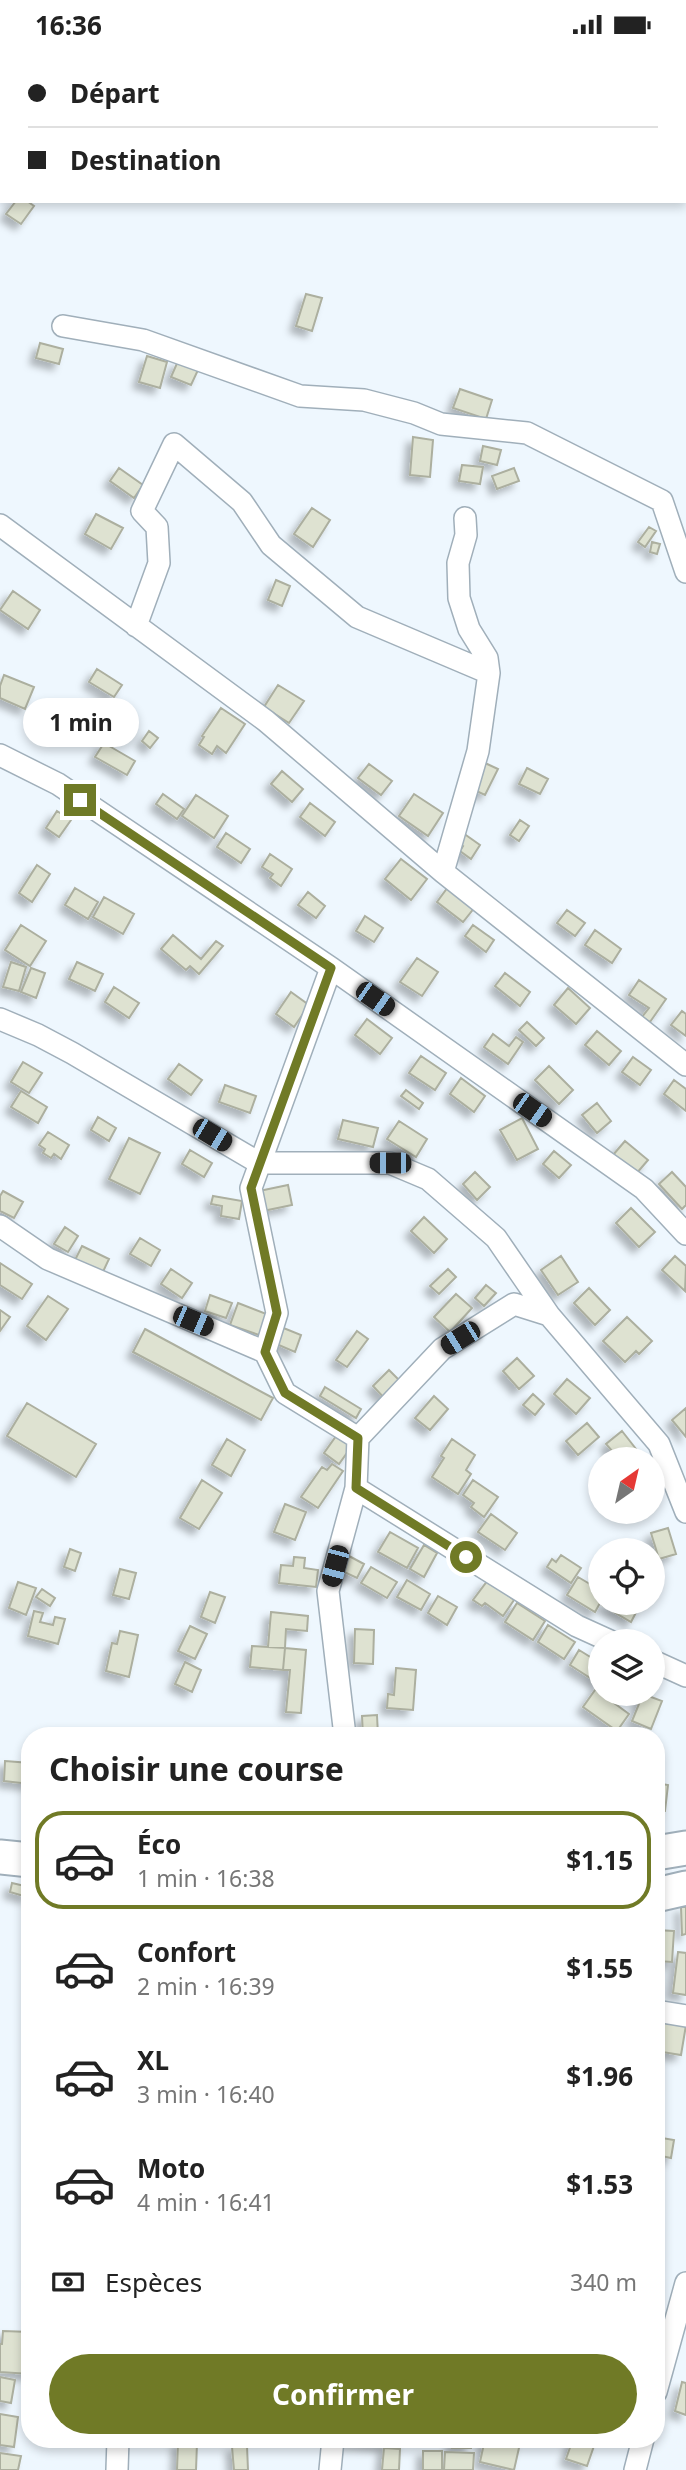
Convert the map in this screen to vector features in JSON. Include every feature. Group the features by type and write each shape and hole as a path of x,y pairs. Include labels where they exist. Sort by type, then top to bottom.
{"main road":[{"path":"665,1852 686,1848"},
{"path":"0,1857 21,1859"},
{"path":"665,1893 686,1888"}],"street":[{"path":"63,326 143,340 300,397 364,400 414,413 441,424 527,433 662,501 686,572"},
{"path":"136,626 159,563 157,527 142,511 174,444 242,502 271,545 357,617 489,673"},
{"path":"443,872 478,751 489,673 487,658 470,629 459,598 458,563 466,535 464,518"},
{"path":"0,525 266,721 443,872 686,1065"},
{"path":"0,755 58,784 331,968 644,1189 686,1234"},
{"path":"265,1352 277,1313 251,1188 331,968"},
{"path":"0,1019 72,1053 259,1163 390,1163 428,1178 496,1238 549,1315 659,1444 686,1512"},
{"path":"0,1226 48,1259 265,1352 285,1393 358,1438"},
{"path":"344,1727 328,1591 356,1488 358,1438 442,1349 514,1304 549,1315"},
{"path":"356,1488 588,1631"},
{"path":"665,1666 686,1676"},
{"path":"665,2012 686,2016"},
{"path":"665,2359 686,2283"},
{"path":"117,2470 118,2448"},
{"path":"330,2470 332,2448"},
{"path":"635,2470 641,2448"}],"building":[{"path":"14,203 30,203 34,206 21,224 6,214"},
{"path":"306,294 322,298 312,331 296,326"},
{"path":"40,343 63,349 59,364 36,358"},
{"path":"147,356 167,362 160,388 139,382"},
{"path":"178,361 198,370 191,385 171,377"},
{"path":"460,389 492,400 486,419 453,408"},
{"path":"413,437 433,440 430,477 410,475"},
{"path":"483,446 501,450 497,465 480,461"},
{"path":"462,465 483,467 480,484 459,481"},
{"path":"119,468 143,485 134,498 110,481"},
{"path":"514,468 519,481 497,489 492,476"},
{"path":"312,508 330,520 313,547 294,534"},
{"path":"96,514 123,528 111,549 85,534"},
{"path":"649,527 656,531 645,547 638,542"},
{"path":"652,542 660,544 657,554 650,552"},
{"path":"276,580 290,586 282,606 268,600"},
{"path":"13,591 40,610 28,629 0,610"},
{"path":"97,669 122,685 114,697 89,682"},
{"path":"4,675 34,687 25,709 0,698"},
{"path":"278,685 304,701 289,723 264,707"},
{"path":"221,708 245,724 226,753 217,746 212,754 199,745"},
{"path":"149,731 158,738 150,748 142,741"},
{"path":"104,743 135,761 127,775 95,757"},
{"path":"485,763 498,769 485,795 472,789"},
{"path":"369,764 392,781 381,795 358,778"},
{"path":"527,768 548,779 540,794 519,784"},
{"path":"282,771 303,789 292,802 271,784"},
{"path":"163,794 184,809 177,819 156,804"},
{"path":"414,794 443,813 428,836 399,816"},
{"path":"196,795 228,816 214,838 182,816"},
{"path":"310,803 335,822 325,836 300,817"},
{"path":"57,811 71,820 59,837 46,828"},
{"path":"520,820 529,826 519,841 510,835"},
{"path":"226,833 250,849 241,863 217,847"},
{"path":"463,833 480,845 471,859 460,851 463,846 456,842"},
{"path":"270,854 292,869 281,886 270,878 273,874 262,867"},
{"path":"401,859 427,879 411,900 385,879"},
{"path":"37,865 50,874 32,902 19,893"},
{"path":"448,887 475,907 463,922 437,902"},
{"path":"75,888 98,902 88,919 65,905"},
{"path":"308,892 325,906 316,918 298,905"},
{"path":"104,897 134,914 123,934 93,917"},
{"path":"567,910 585,923 575,936 557,923"},
{"path":"365,916 383,928 374,942 356,931"},
{"path":"21,925 46,941 30,966 5,950"},
{"path":"473,925 494,940 486,952 465,936"},
{"path":"595,930 621,949 612,963 585,945"},
{"path":"173,935 201,959 216,941 223,946 199,974 190,966 186,970 161,949"},
{"path":"417,958 438,972 422,996 400,982"},
{"path":"11,962 26,967 19,991 3,987"},
{"path":"77,962 103,974 95,991 69,979"},
{"path":"31,968 45,973 36,998 21,992"},
{"path":"505,973 530,992 520,1006 495,986"},
{"path":"639,980 666,999 650,1022 642,1017 649,1008 629,995"},
{"path":"114,987 139,1003 129,1018 105,1002"},
{"path":"568,988 590,1008 576,1024 554,1005"},
{"path":"291,992 309,1005 294,1027 276,1014"},
{"path":"682,1011 686,1014 686,1036 671,1025"},
{"path":"367,1019 392,1038 380,1054 355,1035"},
{"path":"527,1022 544,1038 536,1046 519,1030"},
{"path":"597,1031 621,1051 609,1065 585,1045"},
{"path":"493,1034 509,1046 516,1037 523,1042 508,1064 484,1047"},
{"path":"421,1056 446,1073 435,1090 409,1073"},
{"path":"633,1057 651,1070 640,1085 622,1072"},
{"path":"23,1062 42,1073 29,1093 11,1082"},
{"path":"179,1064 202,1080 191,1095 168,1079"},
{"path":"549,1066 573,1090 559,1104 535,1080"},
{"path":"461,1078 485,1096 474,1112 450,1094"},
{"path":"674,1080 686,1089 686,1111 664,1094"},
{"path":"225,1085 256,1096 250,1113 219,1102"},
{"path":"406,1090 423,1103 419,1109 401,1096"},
{"path":"21,1091 47,1107 38,1123 11,1107"},
{"path":"597,1103 611,1121 597,1133 582,1115"},
{"path":"98,1117 116,1128 109,1141 91,1130"},
{"path":"522,1118 538,1149 517,1160 500,1130"},
{"path":"343,1120 378,1128 373,1147 338,1139"},
{"path":"399,1121 427,1139 416,1157 387,1139"},
{"path":"48,1132 69,1145 61,1159 54,1154 51,1158 43,1153 45,1149 39,1145"},
{"path":"129,1138 160,1153 140,1194 109,1179"},
{"path":"625,1141 648,1160 636,1174 613,1155"},
{"path":"190,1150 212,1163 204,1177 182,1164"},
{"path":"554,1151 571,1165 559,1178 543,1164"},
{"path":"475,1172 490,1187 477,1200 463,1184"},
{"path":"672,1172 686,1187 686,1205 682,1209 659,1184"},
{"path":"288,1185 292,1205 263,1211 259,1191"},
{"path":"3,1191 23,1202 14,1218 0,1211 0,1196"},
{"path":"213,1196 242,1201 239,1219 221,1216 222,1206 211,1204"},
{"path":"631,1208 655,1232 639,1247 616,1223"},
{"path":"424,1217 447,1239 434,1253 411,1231"},
{"path":"65,1227 78,1236 68,1252 54,1244"},
{"path":"140,1238 160,1250 151,1266 130,1254"},
{"path":"82,1246 109,1259 101,1276 74,1262"},
{"path":"561,1256 578,1282 558,1295 541,1270"},
{"path":"675,1256 686,1266 685,1291 662,1270"},
{"path":"0,1263 32,1284 22,1299 0,1285"},
{"path":"171,1269 192,1283 182,1298 161,1284"},
{"path":"448,1269 456,1277 439,1294 430,1286"},
{"path":"486,1285 496,1293 484,1306 475,1298"},
{"path":"589,1288 610,1310 595,1325 574,1303"},
{"path":"456,1294 472,1308 450,1332 434,1317"},
{"path":"210,1295 232,1303 226,1318 205,1311"},
{"path":"48,1296 68,1309 46,1340 27,1326"},
{"path":"238,1303 269,1315 262,1336 230,1325"},
{"path":"0,1310 10,1317 0,1331"},
{"path":"627,1317 652,1341 639,1354 636,1351 625,1362 603,1341"},
{"path":"281,1327 301,1335 295,1352 274,1343"},
{"path":"145,1329 273,1398 261,1420 133,1352"},
{"path":"357,1331 368,1339 347,1367 336,1360"},
{"path":"517,1358 534,1376 519,1389 503,1371"},
{"path":"389,1370 402,1383 386,1400 373,1386"},
{"path":"567,1379 590,1398 576,1414 554,1394"},
{"path":"325,1387 361,1409 356,1418 320,1396"},
{"path":"533,1394 544,1404 535,1415 523,1405"},
{"path":"434,1396 448,1409 430,1430 415,1418"},
{"path":"27,1403 96,1444 76,1477 7,1436"},
{"path":"686,1408 686,1437 672,1420"},
{"path":"587,1423 599,1437 578,1455 566,1441"},
{"path":"622,1431 635,1447 609,1447 606,1444"},
{"path":"339,1432 354,1443 339,1464 324,1453"},
{"path":"227,1439 245,1450 231,1476 212,1465"},
{"path":"452,1439 475,1455 466,1470 471,1474 458,1494 432,1477"},
{"path":"332,1464 343,1471 318,1508 301,1497 322,1467 327,1470"},
{"path":"202,1480 222,1493 199,1529 180,1518"},
{"path":"473,1480 498,1497 484,1517 471,1507 474,1503 463,1495"},
{"path":"285,1504 306,1512 295,1540 274,1532"},
{"path":"491,1514 517,1533 505,1550 478,1532"},
{"path":"668,1528 676,1554 665,1557 665,1538 653,1538 651,1533"},
{"path":"390,1532 418,1548 407,1568 378,1552"},
{"path":"424,1545 437,1553 424,1577 410,1569"},
{"path":"70,1549 81,1553 75,1571 64,1567"},
{"path":"561,1555 581,1568 571,1583 547,1567 552,1559 556,1562"},
{"path":"349,1556 364,1564 357,1578 342,1571"},
{"path":"294,1557 305,1558 304,1568 318,1570 316,1587 279,1583 281,1565 293,1566"},
{"path":"371,1567 397,1582 387,1598 361,1583"},
{"path":"120,1569 136,1573 129,1599 113,1595"},
{"path":"578,1577 588,1583 588,1608 567,1595"},
{"path":"407,1580 430,1594 421,1610 397,1597"},
{"path":"488,1580 514,1600 503,1616 485,1603 482,1606 473,1600"},
{"path":"18,1582 36,1588 26,1615 9,1608"},
{"path":"42,1589 55,1598 50,1606 36,1597"},
{"path":"210,1592 225,1597 215,1623 201,1617"},
{"path":"438,1596 457,1607 447,1625 428,1613"},
{"path":"517,1603 545,1621 533,1640 505,1622"},
{"path":"34,1611 43,1613 40,1622 53,1625 55,1617 65,1619 58,1644 28,1636"},
{"path":"271,1612 308,1616 307,1631 286,1629 285,1648 268,1647"},
{"path":"619,1615 635,1615 631,1622"},
{"path":"548,1625 575,1642 564,1659 538,1642"},
{"path":"190,1626 207,1634 195,1659 178,1651"},
{"path":"355,1629 374,1630 373,1664 354,1663"},
{"path":"120,1631 138,1635 129,1677 106,1671 112,1643 117,1644"},
{"path":"252,1646 285,1648 283,1670 250,1667"},
{"path":"285,1648 306,1650 301,1713 286,1712 290,1670 283,1670"},
{"path":"579,1650 588,1656 588,1677 570,1665"},
{"path":"185,1662 201,1670 192,1692 175,1684"},
{"path":"396,1668 416,1670 413,1710 387,1708 388,1694 394,1695"},
{"path":"588,1700 588,1706 618,1706 629,1714 620,1727 611,1727 583,1707"},
{"path":"638,1706 660,1706 652,1727 632,1721"},
{"path":"377,1715 378,1727 363,1727 362,1716"},
{"path":"5,1761 21,1762 21,1783 4,1781"},
{"path":"665,1784 668,1785 665,1811"},
{"path":"12,1883 21,1885 21,1895 10,1892"},
{"path":"681,1907 686,1907 686,1934 682,1935"},
{"path":"665,1930 674,1931 672,1962 665,1962"},
{"path":"678,1952 686,1953 686,1995 673,1993"},
{"path":"665,2022 686,2025 681,2055 665,2052"},
{"path":"665,2138 674,2140 671,2158 665,2157"},
{"path":"3,2331 21,2332 21,2373 0,2372"},
{"path":"0,2377 15,2380 11,2403 0,2401"},
{"path":"682,2382 686,2383 686,2415 675,2411"},
{"path":"0,2414 18,2417 14,2447 0,2445"},
{"path":"178,2448 197,2448 196,2470 177,2470"},
{"path":"232,2448 247,2448 248,2470 234,2470"},
{"path":"384,2448 400,2449 399,2470 382,2470"},
{"path":"483,2448 519,2448 514,2470 480,2462"},
{"path":"570,2448 593,2448 587,2466 566,2459"},
{"path":"423,2451 442,2451 442,2470 423,2470"},
{"path":"445,2452 474,2453 473,2470 444,2470"},
{"path":"0,2453 21,2456 18,2470 0,2470"}],"route":[{"path":"80,800 331,968 251,1188 277,1313 265,1352 285,1393 358,1438 356,1488 466,1557"}]}
